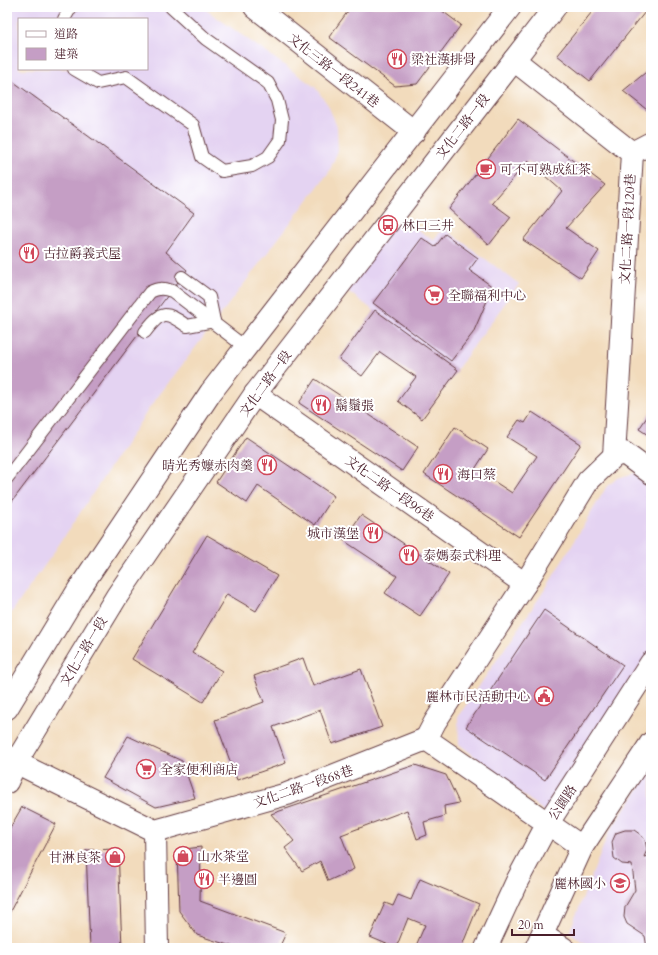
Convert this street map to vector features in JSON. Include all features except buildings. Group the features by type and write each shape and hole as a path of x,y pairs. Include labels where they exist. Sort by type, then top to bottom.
{"street":[{"name":"文化三路一段241巷","path":"255,7 414,132"},
{"path":"7,708 79,589 206,398 510,7"},
{"name":"文化二路一段","path":"7,782 12,760 116,596 255,394 555,7"},
{"path":"514,60 632,153 651,143"},
{"name":"文化二路一段120巷","path":"614,456 632,153"},
{"name":"文化二路一段96巷","path":"255,394 525,584"},
{"path":"582,847 426,740 435,722 525,584 588,481 614,456 624,453 651,473"},
{"name":"公園路","path":"486,948 517,881 548,823 651,663"},
{"name":"文化二路一段68巷","path":"155,831 287,794 426,740"},
{"path":"563,948 539,941 582,847 651,743"},
{"path":"12,760 155,831 157,948"}],"lane":[{"path":"65,18 72,7"},
{"path":"76,70 98,83 126,77 193,125 202,158 222,171 252,166 268,157 280,140 282,120 278,100 268,83 206,39 173,7"},
{"path":"182,277 209,297 214,321"},
{"path":"7,478 150,292 164,288 172,291 214,321 245,347"},
{"path":"145,332 156,317 162,314 168,315 187,326 214,321"}],"shaded area":[{"path":"7,7 202,7 315,87 328,105 337,127 338,150 329,172 150,407 52,555 7,619"},
{"name":"全聯福利中心","path":"395,214 433,240 444,228 519,284 455,372 341,286"},
{"path":"634,473 651,482 651,651 546,813 459,744 458,717 548,585 607,486 618,478"},
{"name":"麗林國小","path":"651,772 651,948 594,948 569,933 609,832"}],"place":[{"name":"梁社漢排骨","path":"397,59"},
{"name":"可不可熟成紅茶","path":"486,169"},
{"name":"林口三井","path":"388,225"},
{"name":"古拉爵義式屋","path":"29,253"},
{"name":"全聯福利中心","path":"434,295"},
{"name":"鬍鬚張","path":"321,405"},
{"name":"晴光秀嬤赤肉羹","path":"267,465"},
{"name":"海口蔡","path":"443,474"},
{"name":"城市漢堡","path":"373,533"},
{"name":"泰媽泰式料理","path":"409,555"},
{"name":"麗林市民活動中心","path":"544,696"},
{"name":"全家便利商店","path":"146,769"},
{"name":"山水茶堂","path":"183,856"},
{"name":"甘淋良茶","path":"115,857"},
{"name":"半邊圓","path":"204,879"},
{"name":"麗林國小","path":"620,883"}]}
